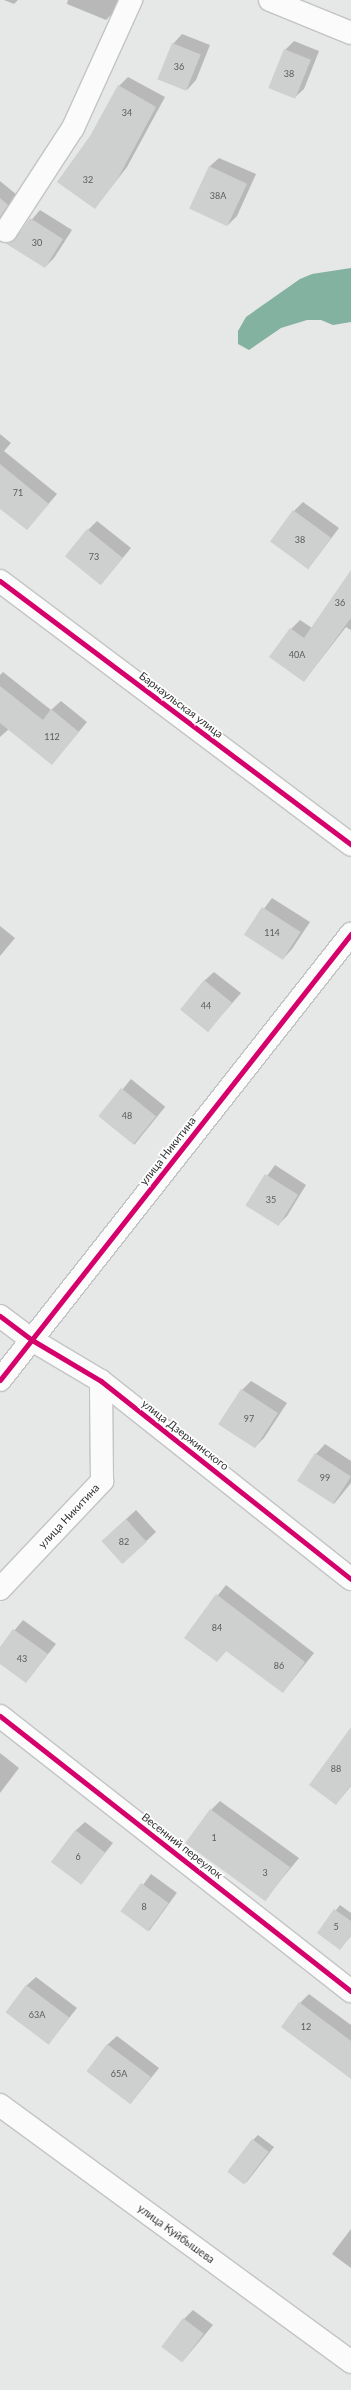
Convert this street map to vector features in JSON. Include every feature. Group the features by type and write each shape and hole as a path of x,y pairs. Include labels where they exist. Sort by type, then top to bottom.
{"street":[{"path":"6,231 73,128 130,0"},
{"path":"270,0 351,33"},
{"name":"Барнаульская улица","path":"0,581 351,844"},
{"name":"улица Никитина","path":"0,1380 351,934"},
{"name":"улица Дзержинского","path":"0,1316 32,1340 101,1381 351,1579"},
{"name":"улица Никитина","path":"0,1589 102,1481 101,1381"},
{"name":"Весенний переулок","path":"0,1716 351,1991"},
{"name":"улица Куйбышева","path":"0,2105 351,2362"}],"shaded area":[{"path":"351,268 351,322 333,325 321,320 307,320 281,328 249,350 238,344 238,331 246,317 300,279 312,274"}],"building":[{"path":"172,43 201,55 186,91 157,79"},
{"path":"284,49 311,60 295,99 268,88"},
{"path":"118,85 156,107 118,178 95,209 57,182 90,136"},
{"path":"209,166 247,184 227,226 189,209"},
{"path":"0,198 8,205 0,217"},
{"path":"30,218 63,239 45,268 5,243 16,238"},
{"path":"0,464 49,504 27,530 0,509"},
{"path":"293,510 331,538 308,569 270,542"},
{"path":"87,529 123,558 101,585 65,556"},
{"path":"351,570 351,618 304,682 269,657 290,628 304,638"},
{"path":"0,686 43,720 51,709 79,732 52,765 0,723"},
{"path":"262,907 301,932 283,960 244,935"},
{"path":"204,980 232,1003 208,1032 180,1010"},
{"path":"121,1088 156,1116 133,1144 98,1116"},
{"path":"265,1174 298,1195 278,1226 245,1205"},
{"path":"241,1389 278,1413 255,1448 218,1424"},
{"path":"315,1453 351,1476 333,1504 297,1481"},
{"path":"126,1519 147,1542 122,1564 101,1541"},
{"path":"216,1594 305,1662 283,1693 226,1651 217,1662 184,1638"},
{"path":"13,1629 48,1654 26,1683 0,1664 0,1647"},
{"path":"351,1727 351,1785 336,1805 309,1785"},
{"path":"210,1809 290,1867 265,1901 185,1843"},
{"path":"75,1830 105,1853 81,1885 51,1862"},
{"path":"141,1883 169,1903 148,1931 120,1911"},
{"path":"334,1909 351,1921 351,1935 340,1950 317,1933"},
{"path":"26,1985 69,2017 49,2045 6,2012"},
{"path":"299,2002 351,2041 351,2079 281,2027"},
{"path":"107,2044 151,2077 130,2104 87,2071"},
{"path":"252,2139 269,2152 244,2184 227,2172"},
{"path":"183,2318 204,2334 182,2362 161,2347"}],"cycle path":[{"path":"0,581 351,845"},
{"path":"0,1380 351,934"},
{"path":"0,1316 32,1340 101,1381 351,1579"},
{"path":"0,1716 351,1991"}]}
